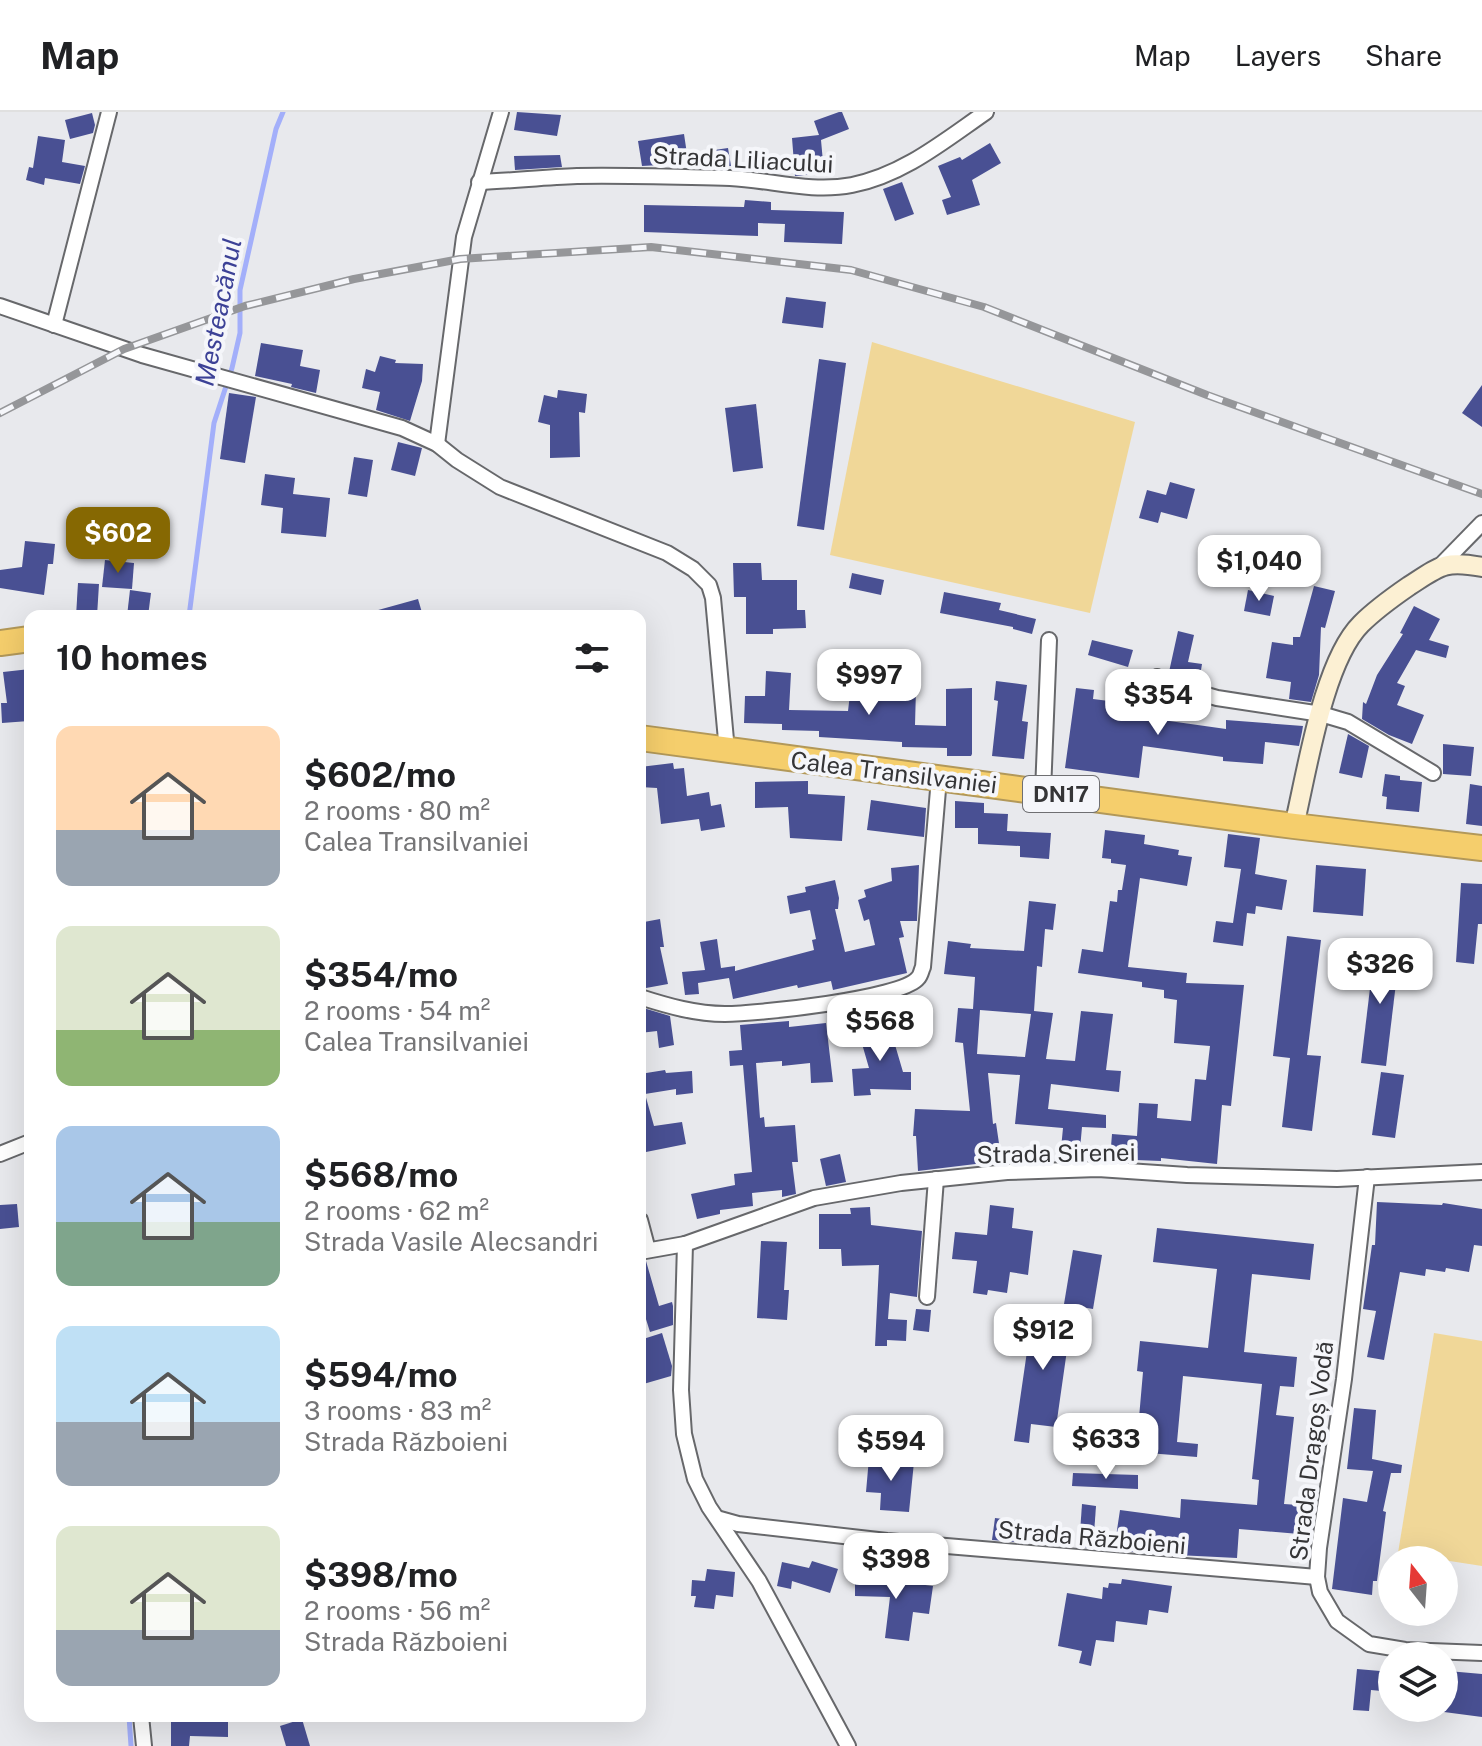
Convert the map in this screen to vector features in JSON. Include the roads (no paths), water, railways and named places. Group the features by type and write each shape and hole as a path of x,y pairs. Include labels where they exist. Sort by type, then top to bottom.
{"highway":[{"path":"0,643 24,640"},
{"name":"Calea Transilvaniei","path":"646,739 1294,826 1482,848"}],"street":[{"path":"54,325 109,112"},
{"path":"437,444 460,259 501,112"},
{"name":"Strada Liliacului","path":"479,182 576,176 645,176 749,179 809,188 852,185 889,173 921,157 986,112"},
{"path":"0,306 124,349 402,428 437,444 500,487 667,553 693,569 709,585 727,751"},
{"path":"1294,826 1321,714 1338,660 1360,625 1380,607 1441,565 1482,523"},
{"path":"1441,565 1460,563 1482,567"},
{"path":"1043,792 1049,640"},
{"path":"1157,677 1169,684 1217,698 1321,714 1348,722 1433,773"},
{"path":"646,999 674,1008 725,1014 823,1005 905,987 918,979 923,967 939,778"},
{"path":"0,1154 24,1144"},
{"name":"Strada Sirenei","path":"646,1251 685,1244 814,1198 936,1179 1007,1172 1098,1169 1280,1179 1482,1172"},
{"name":"Strada Dragoș Vodă","path":"1367,1177 1317,1577 1326,1606 1337,1621 1369,1644 1405,1650 1482,1653"},
{"path":"927,1297 936,1179"},
{"path":"685,1244 681,1390 684,1434 700,1490 767,1593 848,1746"},
{"name":"Strada Războieni","path":"720,1519 738,1524 887,1541 1317,1577"},
{"path":"142,1722 144,1746"}],"waterway":[{"name":"Mesteacănul","path":"190,610 214,423 240,333 240,290 276,129 283,112"},
{"name":"Mesteacănul","path":"129,1722 131,1746"}],"railway":[{"path":"0,413 124,349 245,306 354,279 460,259 651,247 851,270 984,307 1207,395 1482,494"}]}
